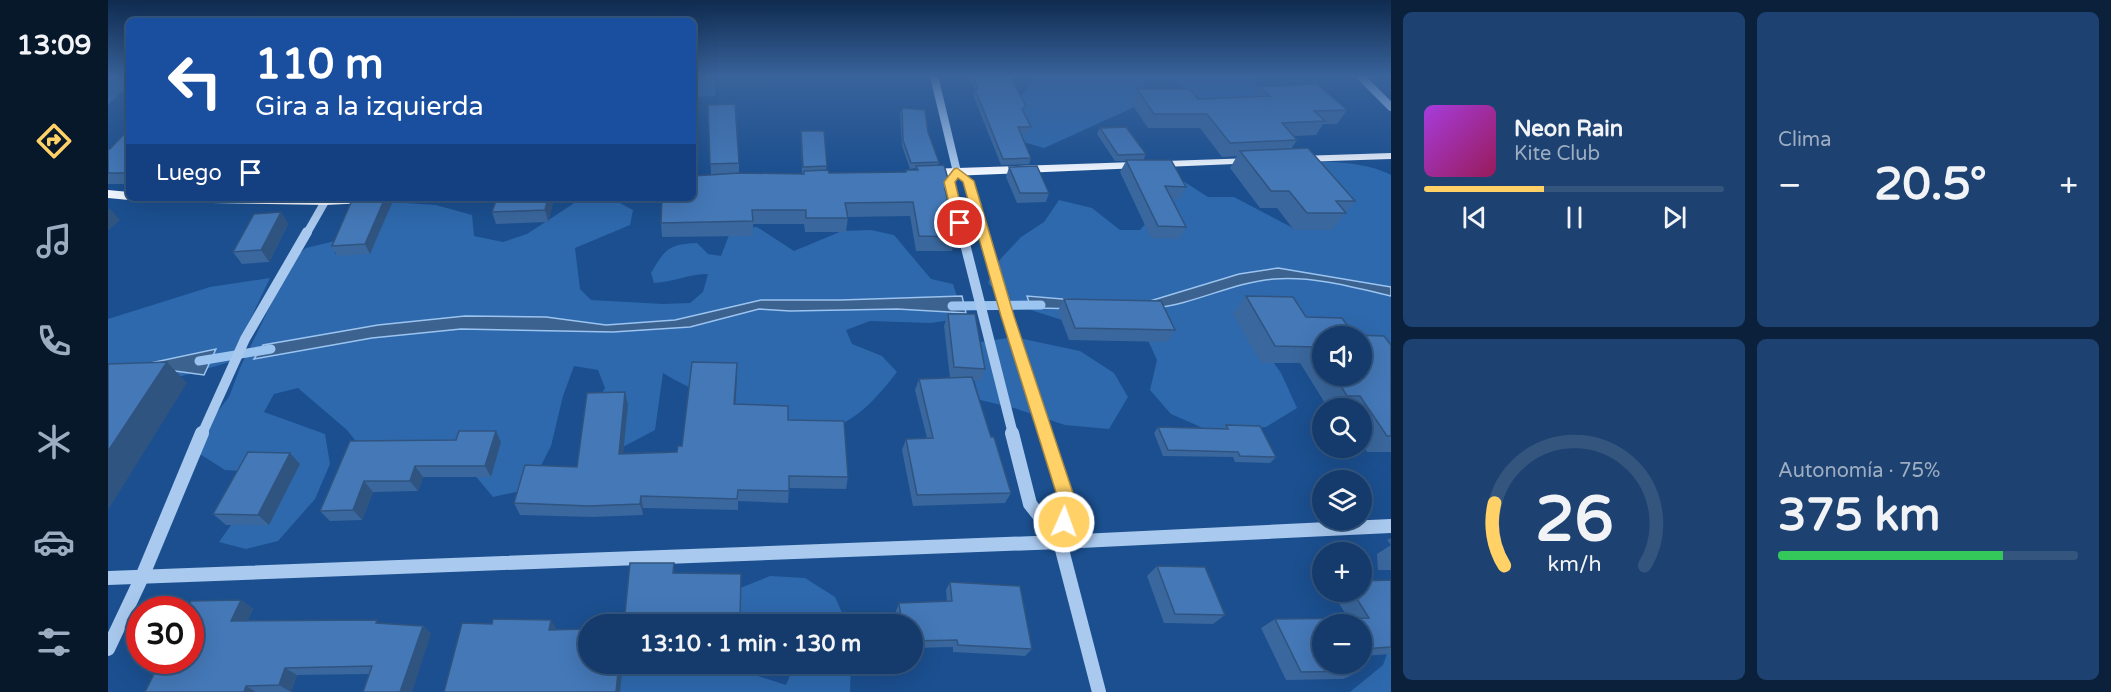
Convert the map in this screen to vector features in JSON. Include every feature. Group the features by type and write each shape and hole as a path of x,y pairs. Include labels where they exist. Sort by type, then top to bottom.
{"main road":[{"path":"1286,160 1391,156"},
{"path":"911,174 1262,161"},
{"path":"108,194 126,196"}],"street":[{"path":"942,108 957,172 968,181 1007,316 1067,502 1060,542"},
{"path":"957,172 950,182 1030,504 1060,542 1099,692"},
{"path":"108,649 142,577 219,393 245,339 325,201"},
{"path":"108,578 1060,542 1391,526"}],"shaded area":[{"path":"1014,108 1132,108 1044,148 1000,135"},
{"path":"1298,160 1358,165 1381,170 1391,175 1391,371 1372,348 1372,326 1322,326 1303,315 1259,342 1281,373 1297,408 1266,427 1212,432 1171,414 1150,390 1157,360 1146,336 1062,320 1006,302 988,283 994,266 1021,237 1044,222 1059,200 1092,208 1120,230 1140,230 1183,181 1208,197 1234,197 1295,229"},
{"path":"373,201 436,205 472,215 474,236 503,242 527,234 577,201 616,201 633,210 630,225 575,248 580,289 591,300 663,304 690,303 703,292 708,274 654,283 651,273 664,253 674,247 697,243 708,254 721,256 731,230 757,227 794,251 842,231 871,230 894,235 931,279 953,284 964,318 931,323 870,321 846,330 852,344 882,356 897,372 855,416 822,432 807,430 725,403 663,373 655,430 619,449 590,413 605,388 598,370 574,366 563,396 551,446 529,489 493,497 473,473 368,457 347,430 298,388 274,394 264,412 325,434 330,464 315,499 278,541 246,549 219,542 245,505 256,472 225,470 195,451 207,425 229,397 240,368 293,259 306,248 335,241 335,254 349,255"},
{"path":"1278,268 1391,287 1391,296 1333,283 1289,278 1244,284 1169,306 1154,308 1108,310 1031,308 1027,296 1099,302 1150,301 1239,274"},
{"path":"270,278 230,362 178,377 108,388 108,319 210,287"},
{"path":"962,296 966,313 897,309 790,311 759,309 690,327 613,332 461,329 372,338 254,359 263,345 378,325 465,316 546,317 606,325 675,320 761,300"},
{"path":"1014,337 1080,351 1114,373 1128,397 1109,429 1065,425 1014,408 980,400 971,369 981,342"},
{"path":"216,349 204,375 175,371 108,372"},
{"path":"770,576 805,578 835,597 843,614 720,614 725,594"},
{"path":"1391,643 1391,692 1350,692 1372,674 1383,665"},
{"path":"610,674 752,674 786,685 790,674 851,674 850,692 570,692"}],"building":[{"path":"708,108 735,108 739,163 710,164"},
{"path":"902,108 925,110 928,132 939,162 911,163 903,140"},
{"path":"983,108 1023,108 1031,127 1018,127 1031,158 1003,159"},
{"path":"1150,108 1347,110 1314,111 1325,121 1282,123 1297,140 1230,143 1207,114 1154,114"},
{"path":"1126,127 1146,154 1118,155 1100,128"},
{"path":"801,131 824,131 827,166 803,167"},
{"path":"126,132 126,173 108,173 108,149"},
{"path":"1308,148 1355,201 1336,201 1346,213 1307,213 1289,191 1271,191 1240,151"},
{"path":"1126,160 1171,160 1186,187 1165,186 1186,227 1158,226"},
{"path":"944,165 951,189 945,189 956,237 919,236 913,202 845,203 848,218 806,218 806,210 752,210 753,221 661,223 662,201 696,201 696,176 739,173 804,174 804,171 828,170 829,173 906,172 906,170 918,170 916,166"},
{"path":"1037,166 1049,193 1020,193 1009,167"},
{"path":"352,201 384,201 365,244 332,246"},
{"path":"496,201 547,201 545,210 492,212"},
{"path":"281,212 261,250 233,252 254,214"},
{"path":"1246,296 1293,297 1306,317 1342,318 1348,326 1312,326 1312,347 1275,346"},
{"path":"1064,299 1161,301 1175,330 1075,328"},
{"path":"948,314 975,314 985,369 954,367"},
{"path":"1372,336 1384,336 1391,345 1391,436 1387,436 1372,414 1372,398 1347,396 1341,386 1372,386"},
{"path":"167,362 108,451 108,364"},
{"path":"692,362 737,363 734,404 788,406 788,420 844,421 848,477 789,476 789,491 738,490 737,499 641,496 640,504 589,506 514,503 525,465 577,467 587,393 625,392 619,454 677,452 678,446 682,446"},
{"path":"972,377 1011,493 917,495 906,439 933,438 919,379"},
{"path":"1226,425 1260,426 1276,457 1240,456 1238,452 1168,450 1158,427 1228,429"},
{"path":"459,431 496,431 485,466 415,466 410,481 364,481 353,510 320,511 350,441 456,440"},
{"path":"248,452 290,453 258,515 213,514"},
{"path":"630,563 674,563 673,573 741,574 740,614 625,614"},
{"path":"1157,566 1205,567 1225,615 1175,614"},
{"path":"1391,580 1391,647 1372,648 1372,614 1366,614 1359,602 1372,602 1372,581"},
{"path":"950,582 1020,586 1032,649 958,645 957,640 923,641 923,614 901,614 899,603 952,601"},
{"path":"241,600 231,621 377,620 376,623 423,626 400,692 363,692 372,666 285,668 279,685 246,686 244,692 145,692 154,674 204,674 204,601"},
{"path":"493,619 551,620 549,630 578,629 578,674 618,674 616,692 444,692 462,623 492,624"},
{"path":"1275,619 1312,619 1312,672 1301,672"}],"waterway":[{"path":"952,306 1041,305"},
{"path":"199,361 271,349"}],"route":[{"path":"960,223 950,182 957,172 968,181 1007,316 1067,502 1064,522"}]}
